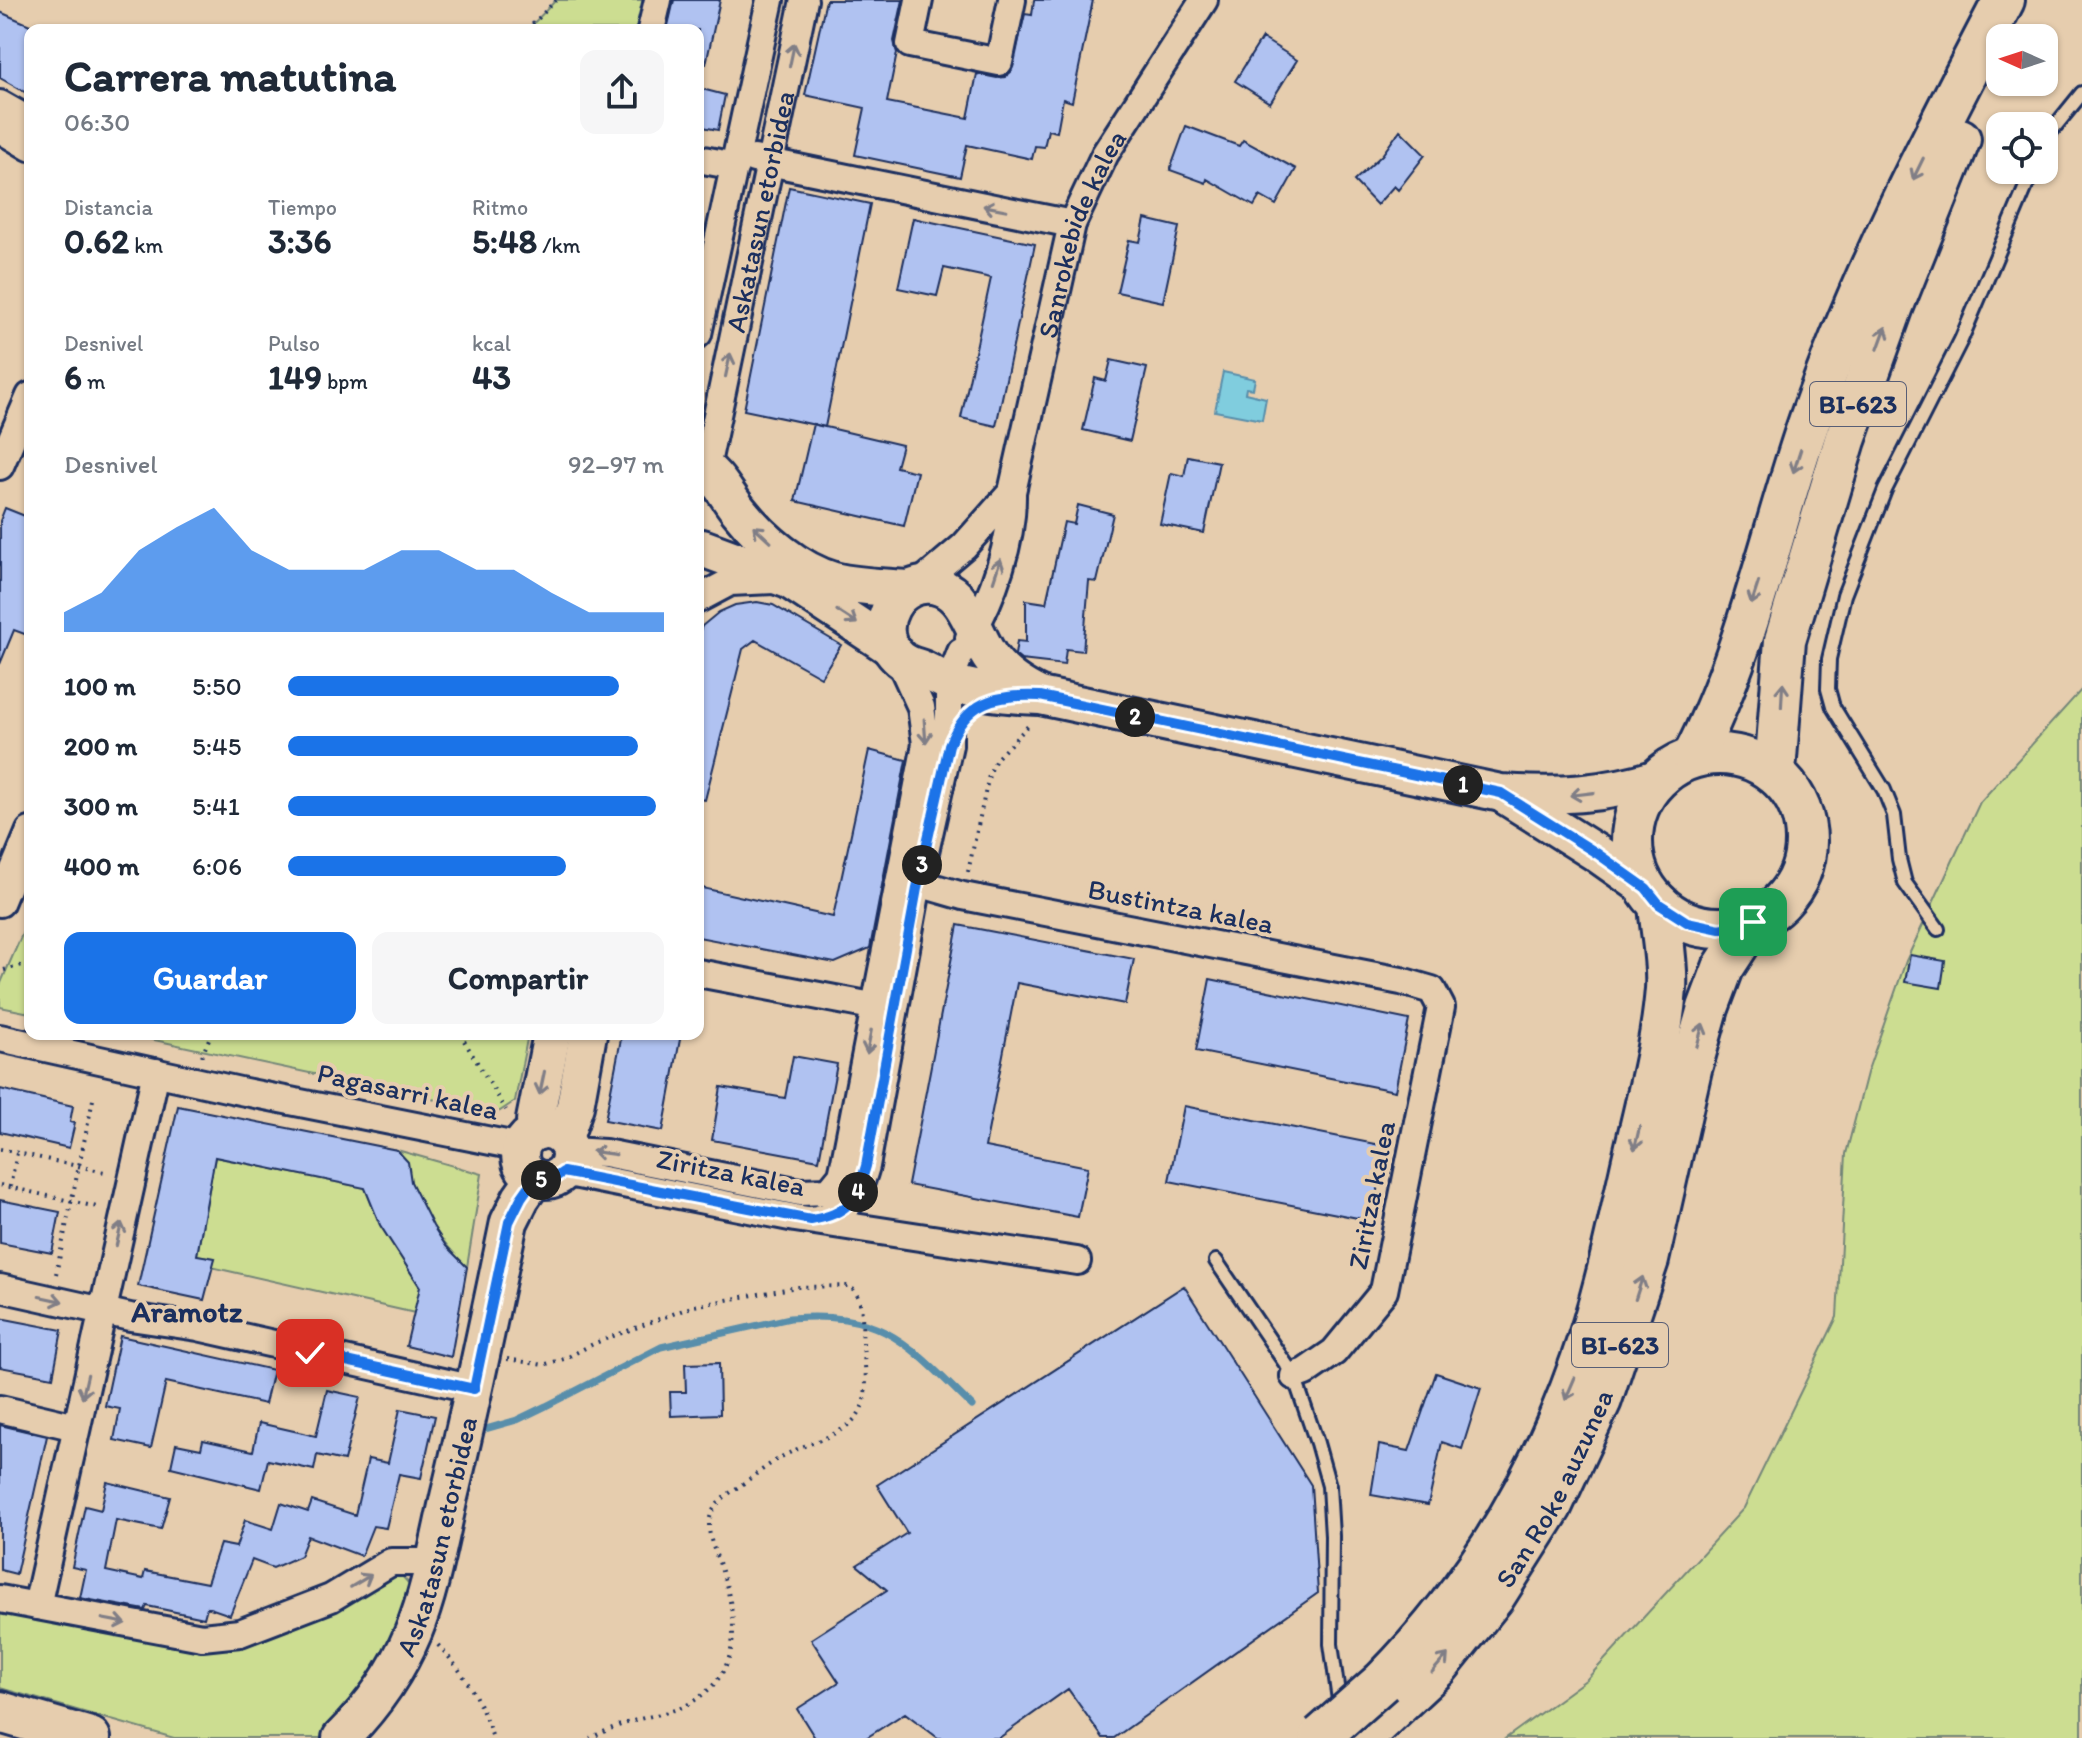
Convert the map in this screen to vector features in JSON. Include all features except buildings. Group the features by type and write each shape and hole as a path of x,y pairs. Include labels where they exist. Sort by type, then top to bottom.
{"main road":[{"name":"BI-623","path":"1693,757 1725,689 1811,418 1859,292 1944,115 2004,0"},
{"path":"2014,24 2026,0"},
{"name":"BI-623","path":"1775,772 1785,640 1845,440 1893,306 1960,137 1986,82"},
{"name":"BI-623","path":"1328,1737 1376,1713 1418,1646 1467,1585 1534,1476 1582,1360 1614,1241 1654,1062 1666,987 1652,896 1634,861 1632,831 1641,802 1658,778 1674,765 1693,757 1721,753 1735,755 1750,758 1775,772 1794,795 1805,823 1806,853 1797,882 1778,906 1753,922 1720,929 1687,922 1652,896"},
{"name":"San Roke auzunea","path":"1376,1713 1438,1667 1494,1597 1551,1507 1601,1400 1648,1260 1691,1069 1708,1008 1723,968 1753,922"},
{"path":"0,1712 90,1738"}],"street":[{"path":"652,24 658,0"},
{"name":"Askatasun etorbidea","path":"704,307 770,0"},
{"name":"Askatasun etorbidea","path":"709,474 769,162 804,0"},
{"path":"919,0 910,44 999,62 1012,0"},
{"name":"Sanrokebide kalea","path":"941,650 998,571 1012,513 1012,492 1072,224 1105,154 1204,0"},
{"path":"0,104 24,118"},
{"path":"0,129 24,143"},
{"path":"704,159 769,162 1072,224"},
{"path":"0,466 24,410"},
{"path":"704,546 713,540 725,516 726,502 709,474"},
{"path":"709,474 756,529 783,554 818,575 844,583 913,588 930,585 954,594 963,604 941,650 949,745"},
{"path":"1012,492 964,546 898,597 890,608 885,634 994,663 1019,687 1027,703"},
{"path":"704,550 789,580 941,650 1027,703"},
{"path":"704,596 730,582 789,580"},
{"name":"Ziritza kalea","path":"543,1148 605,1153 800,1192 829,1191 837,1183 845,1161 922,768 926,744 921,707 941,650"},
{"path":"811,1220 829,1217 848,1206 858,1192 866,1166 918,883 949,745 955,729 973,709 1027,703 1501,793 1556,797 1624,789 1658,778"},
{"path":"1501,793 1598,854 1652,896"},
{"path":"0,903 24,845"},
{"name":"Bustintza kalea","path":"918,883 963,896 1401,981 1432,990"},
{"path":"704,974 867,1005"},
{"name":"Ziritza kalea","path":"1294,1376 1334,1352 1384,1291 1441,1007 1432,990"},
{"name":"Pagasarri kalea","path":"0,1038 543,1148"},
{"name":"Askatasun etorbidea","path":"543,1148 535,1120 551,1040"},
{"name":"Askatasun etorbidea","path":"341,1738 365,1714 392,1675 414,1631 434,1562 477,1378 509,1222 543,1148 575,1106 587,1040"},
{"path":"37,1606 156,1072"},
{"name":"Ziritza kalea","path":"543,1148 811,1220 1077,1261"},
{"path":"0,1288 102,1310 477,1378"},
{"path":"0,1409 76,1427"},
{"path":"0,1599 202,1637 240,1633 331,1598 391,1562 434,1562"}],"lane":[{"path":"2058,123 2082,93"},
{"path":"1938,929 1905,883 1894,815 1884,790 1833,707 1828,689 1829,659 1844,595 1885,490 1961,340 2027,184"},
{"path":"1216,1261 1294,1376 1329,1486 1332,1536 1328,1737"}],"path":[{"path":"533,24 556,0"},
{"path":"968,872 989,775 996,759 1026,729 1027,703"},
{"path":"4,970 24,965"},
{"path":"202,1056 209,1040"},
{"path":"464,1040 543,1148"},
{"path":"56,1274 94,1095"},
{"path":"0,1149 109,1173"},
{"path":"10,1187 17,1153"},
{"path":"0,1185 101,1208"},
{"path":"477,1378 491,1369 494,1356 543,1365 694,1306 784,1290 850,1286 862,1303 865,1385 863,1404 857,1417 846,1427 786,1454 720,1500 711,1514 708,1526 711,1541 731,1597 735,1621 728,1661 717,1681 700,1697 680,1708 627,1723 590,1738"}],"green space":[{"path":"556,0 644,0 639,24 533,24"},
{"path":"2082,689 2082,1738 1506,1738 1587,1679 1744,1508 1837,1317 1846,1154 1867,1073 1906,961 1980,802"},
{"path":"24,930 24,1012 0,1007 0,985"},
{"path":"154,1040 527,1040 515,1101 497,1113"},
{"path":"397,1150 482,1174 467,1267 428,1218 411,1183 406,1163"},
{"path":"215,1157 365,1188 380,1225 420,1287 415,1313 211,1267 215,1258 197,1255"},
{"path":"400,1574 423,1599 341,1738 174,1738 0,1688 0,1599 202,1637 370,1576"}],"water":[{"path":"1223,372 1255,379 1253,389 1246,388 1245,393 1266,398 1262,420 1215,411"}],"waterway":[{"path":"475,1432 517,1420 661,1347 790,1318 849,1320 893,1336 931,1366 972,1406"}],"district":[{"name":"Aramotz","path":"187,1311"}],"route":[{"path":"310,1353 474,1389 509,1222 535,1178 553,1179 563,1172 811,1220 829,1217 848,1206 858,1192 866,1166 918,883 949,745 955,729 973,709 1009,695 1040,696 1501,793 1598,854 1646,888 1659,904 1687,922 1720,929 1753,922"}]}
